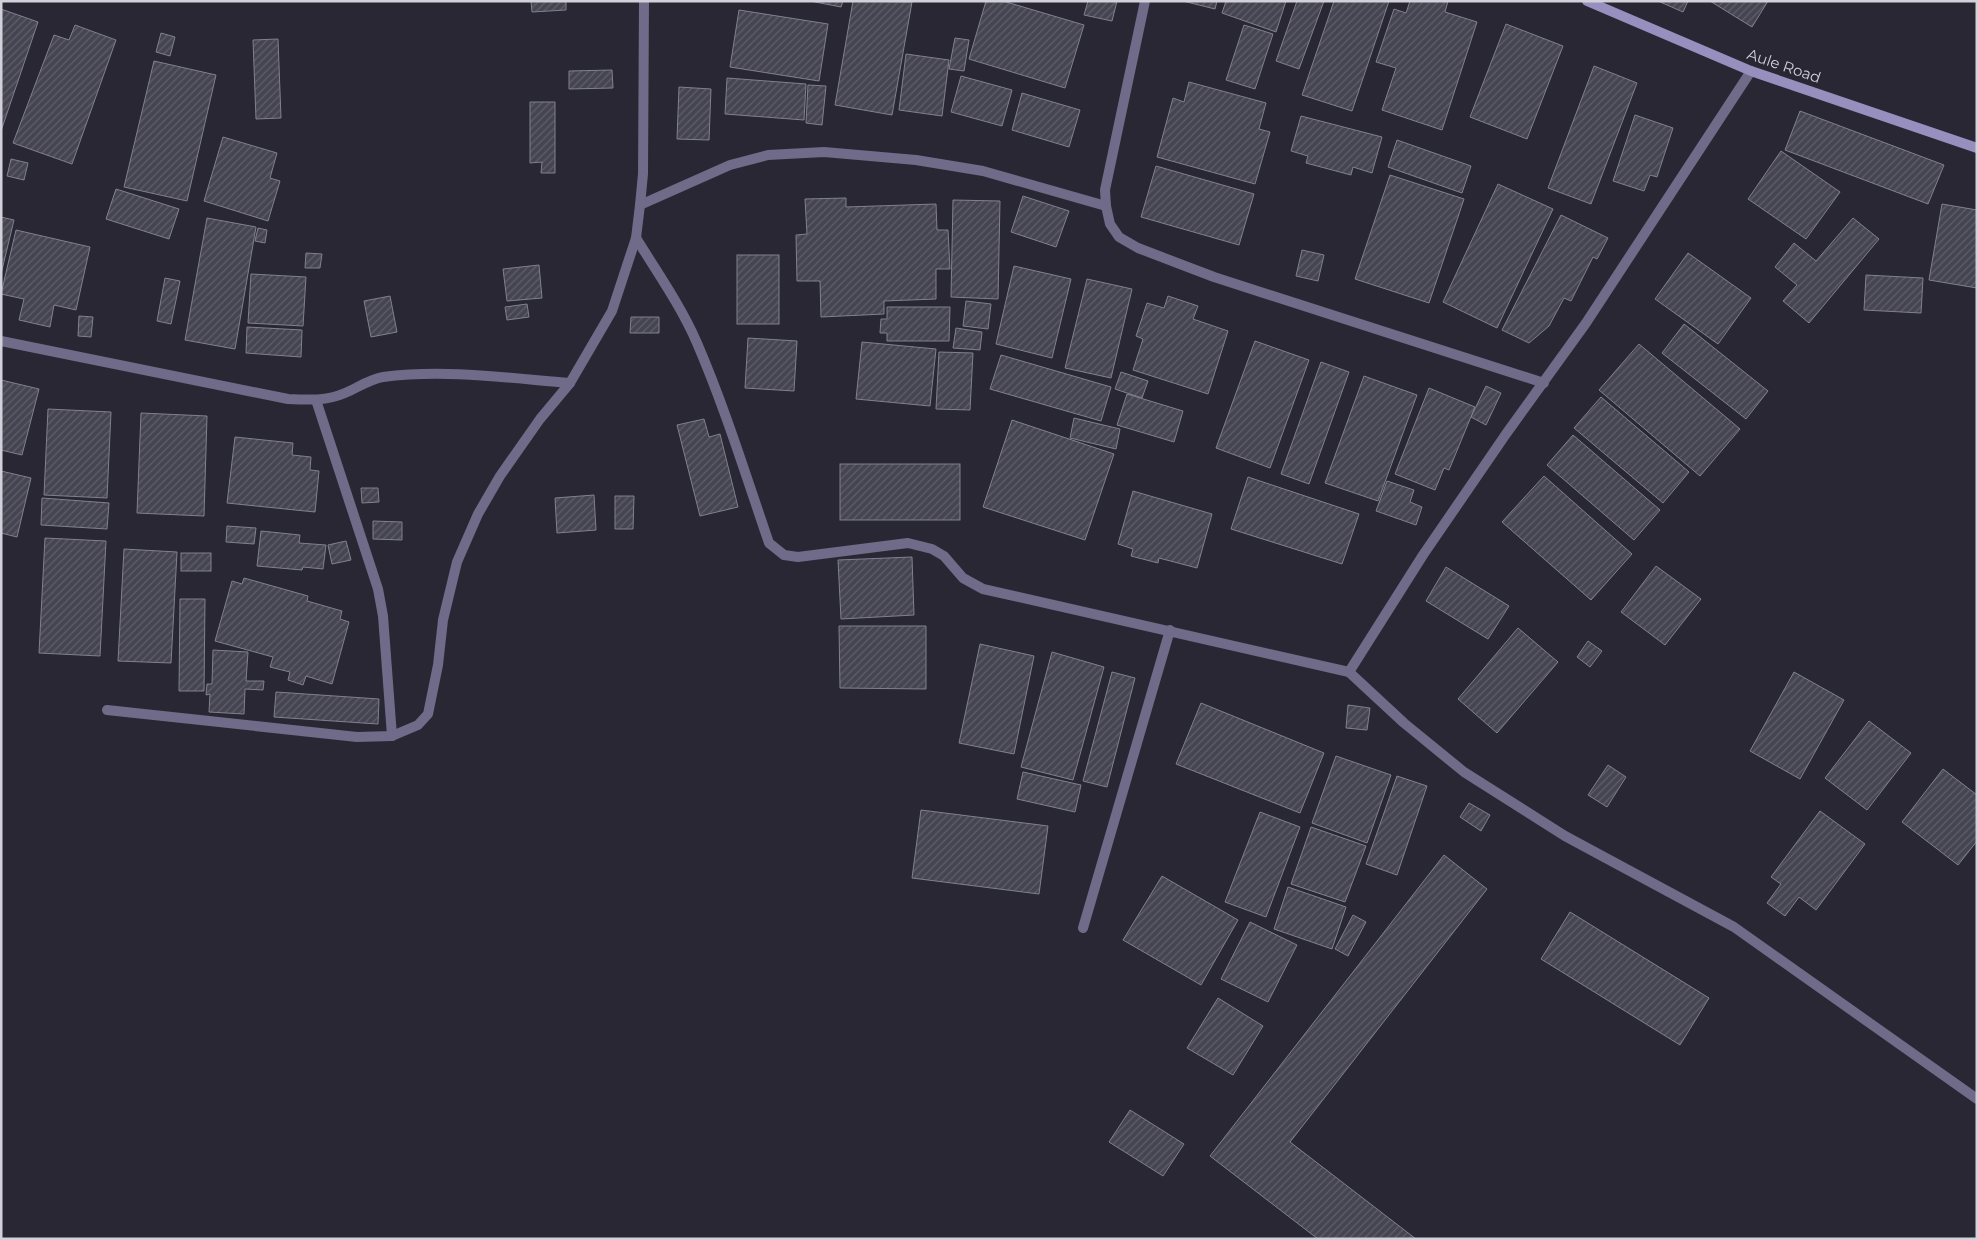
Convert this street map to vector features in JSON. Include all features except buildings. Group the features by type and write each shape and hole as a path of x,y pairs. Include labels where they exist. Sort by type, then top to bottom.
{"street":[{"path":"107,710 357,737 392,736 418,725 428,714 438,665 443,620 457,562 478,514 500,476 540,419 570,383 612,311 636,238 644,174 644,1"},
{"path":"1145,1 1105,190 1110,224 1119,236 1138,248 1214,278 1544,383"},
{"name":"Aule Road","path":"1587,1 1751,71 1977,148"},
{"path":"1349,672 1423,555 1506,434 1586,323 1751,71"},
{"path":"640,205 730,165 768,155 824,152 916,160 983,171 1106,206"},
{"path":"636,238 675,300 697,341 718,394 769,543 784,556 798,557 908,544 932,548 944,556 963,578 983,589 1349,672 1404,723 1464,772 1565,836 1734,927 1977,1099"},
{"path":"1,341 288,399 316,400 342,394 380,377 417,373 465,374 570,383"},
{"path":"316,400 378,589 383,616 392,736"},
{"path":"1083,928 1170,630"}]}
